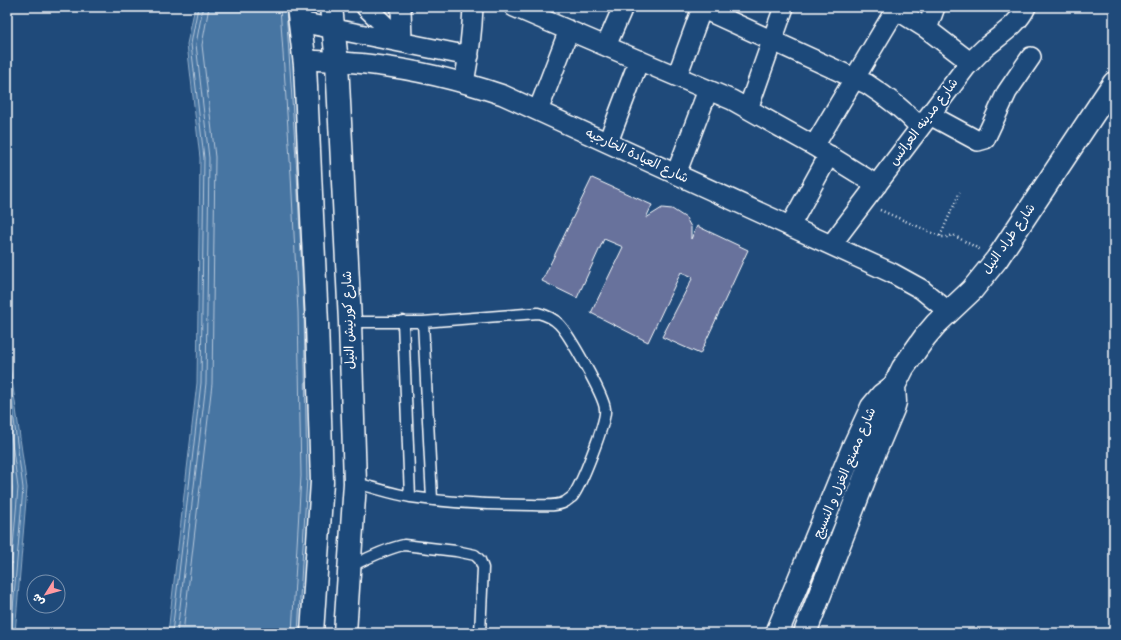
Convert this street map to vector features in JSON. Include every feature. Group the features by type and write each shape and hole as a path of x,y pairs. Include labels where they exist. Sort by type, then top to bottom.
{"main road":[{"name":"شارع كورنيش النيل","path":"331,7 338,62 350,322 355,483 345,633"},
{"path":"299,15 304,60 317,323 322,482 312,633"},
{"name":"شارع طراد النيل","path":"894,386 914,351 936,324 972,290 997,259 1114,83"},
{"name":"شارع مصنع الغزل و النسيج","path":"777,633 850,455 872,407 882,395 894,386 895,394 893,409 874,454 805,633"}],"street":[{"path":"366,7 402,42"},
{"path":"401,7 402,42"},
{"path":"464,83 469,56 473,7"},
{"path":"514,7 539,12 569,30 677,76 748,109 821,150 877,185"},
{"path":"606,46 623,7"},
{"path":"748,109 784,7"},
{"path":"928,29 936,7"},
{"name":"شارع مدينه العرائس","path":"831,245 970,62 987,46 1006,32 1024,12 1026,7"},
{"path":"677,76 701,8 856,78 886,97 904,111 925,121 978,141 985,139 1007,92 1031,57"},
{"path":"790,226 821,150 856,78 894,8 928,29 970,62"},
{"path":"299,15 333,29 469,56"},
{"path":"538,110 569,30"},
{"name":"شارع العيادة الخارجيه","path":"304,60 374,65 410,70 464,83 502,95 538,110 907,280 921,289 949,312"},
{"path":"608,142 639,60"},
{"path":"676,174 708,90"}],"lane":[{"path":"350,322 423,322 538,313 547,316 560,325 569,337 602,397 605,409 605,416 599,438 578,488 572,496 563,503 496,505 410,497 355,483"},
{"path":"404,321 410,497"},
{"path":"423,322 432,499"},
{"path":"350,567 380,552 404,545 456,551 475,555 480,560 483,568 480,633"}],"path":[{"path":"940,236 960,192"},
{"path":"863,203 940,236 945,237 953,235 997,259"}],"water":[{"path":"195,7 295,7 316,477 307,633 168,633 197,383 200,158 187,44"},
{"path":"7,344 27,488 15,633 7,633"}],"building":[{"path":"592,178 652,205 646,218 662,208 672,209 686,218 691,227 691,239 697,226 748,250 700,354 662,337 693,277 681,272 648,342 591,313 623,247 604,239 577,298 542,281"}]}
